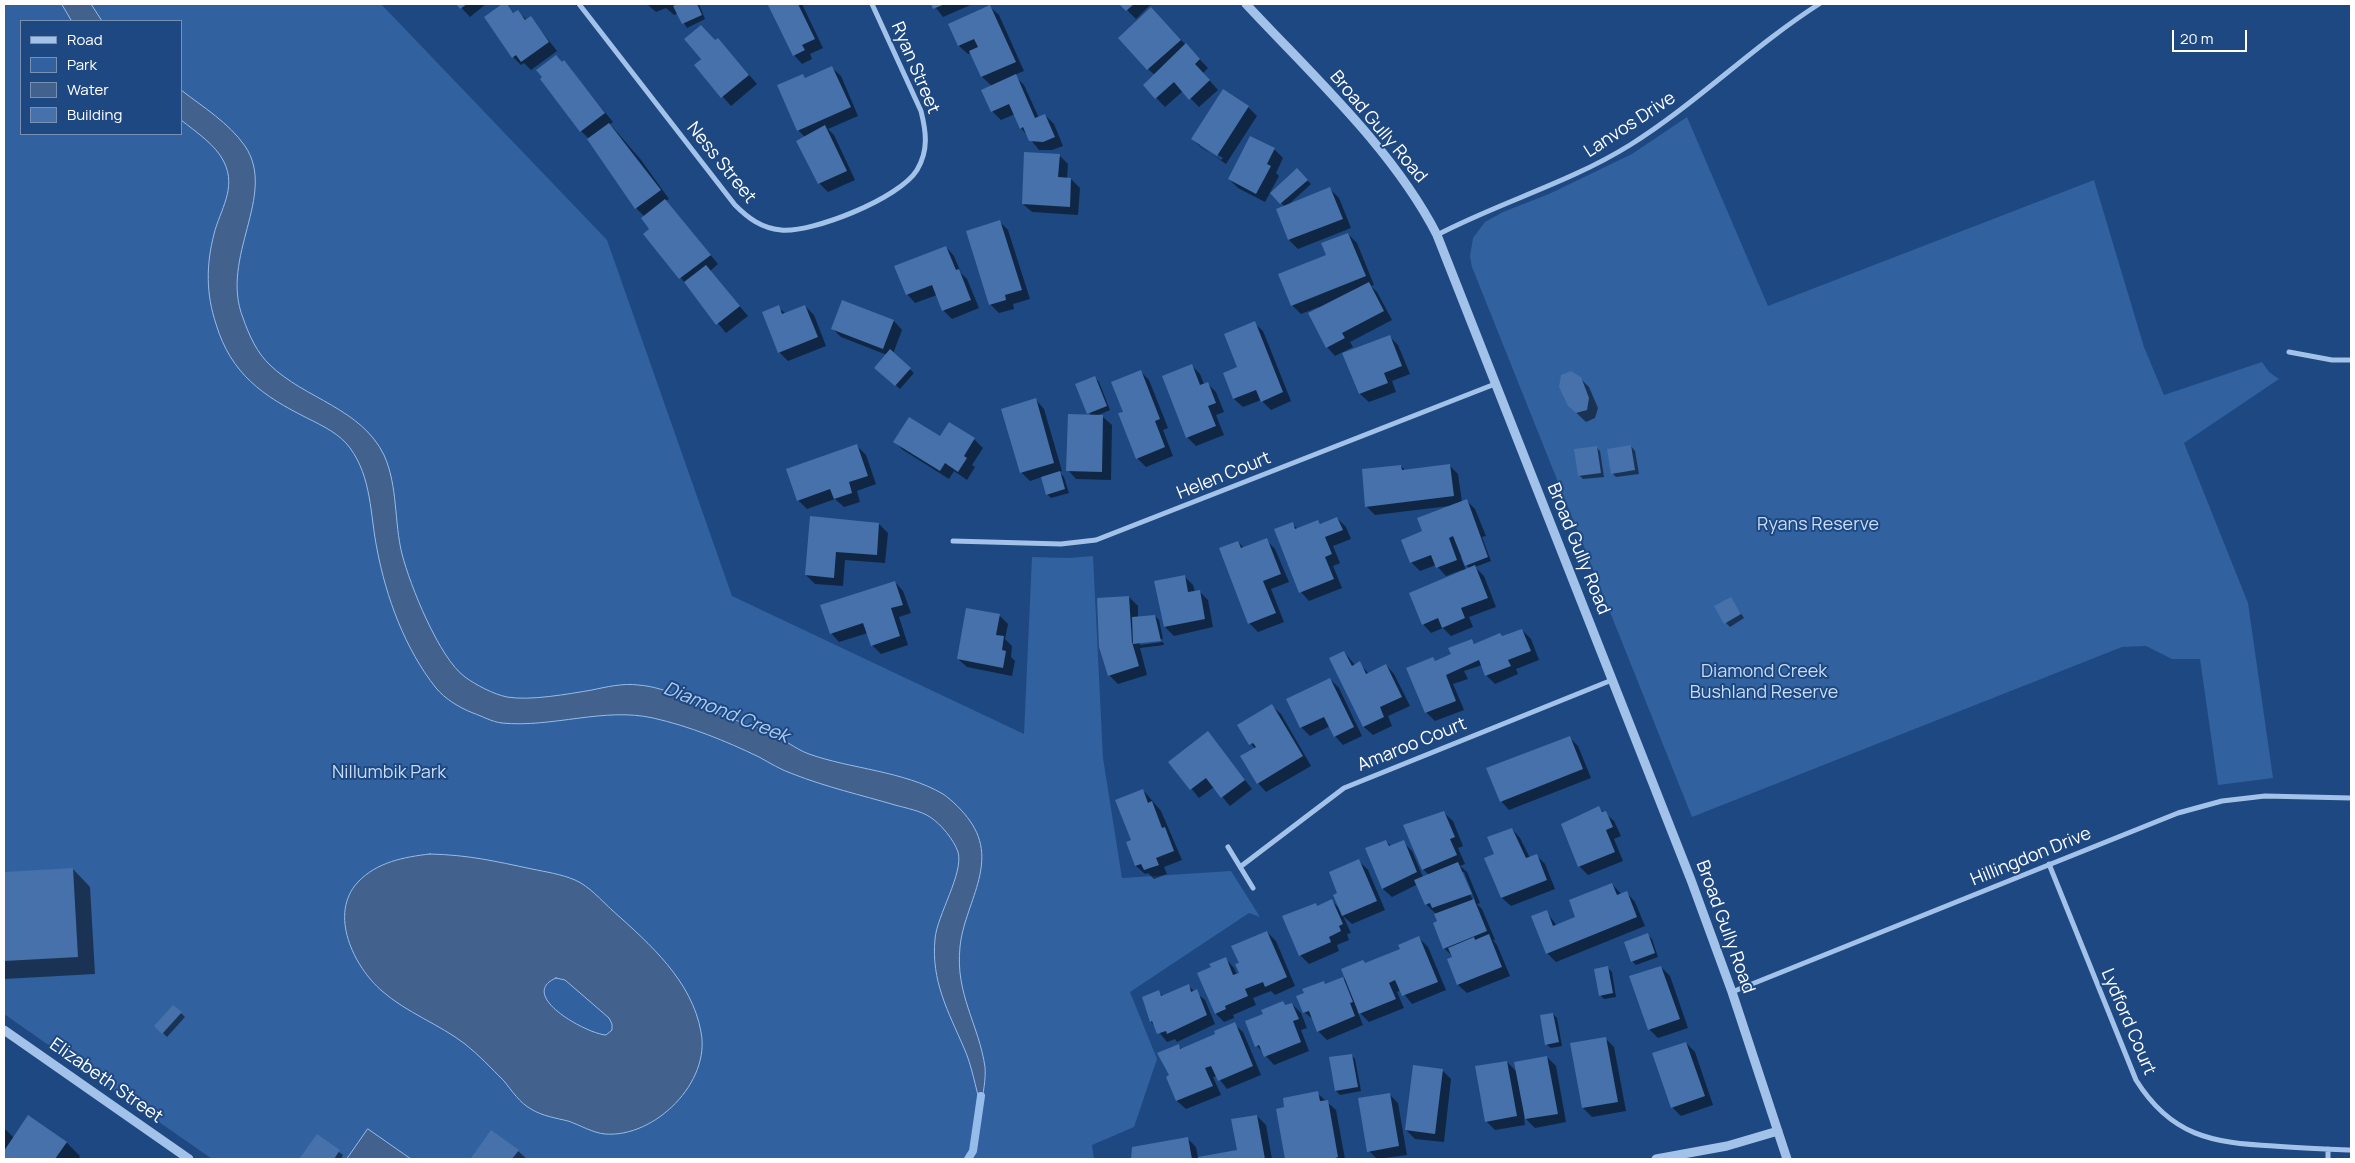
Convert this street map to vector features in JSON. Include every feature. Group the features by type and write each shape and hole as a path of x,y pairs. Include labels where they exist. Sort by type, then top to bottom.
{"street":[{"name":"Ness Street","path":"579,4 735,205 749,219 765,227 795,230 823,222 884,198 906,183 916,171 926,146"},
{"name":"Ryan Street","path":"872,4 921,110 926,130 926,146"},
{"name":"Lanvos Drive","path":"1437,235 1478,214 1588,169 1628,146 1667,120 1754,50 1819,4"},
{"name":"Broad Gully Road","path":"1251,5 1376,145 1423,207 1437,235 1691,880 1732,992 1787,1159"},
{"path":"2289,352 2332,360 2351,360"},
{"name":"Helen Court","path":"953,541 1061,544 1096,540 1495,384"},
{"name":"Amaroo Court","path":"1240,867 1344,788 1612,680"},
{"name":"Hillingdon Drive","path":"1732,992 2178,813 2222,801 2265,796 2351,798"},
{"path":"1228,847 1253,888"},
{"name":"Lydford Court","path":"2049,864 2136,1080 2158,1109 2187,1131 2218,1142 2351,1150"},
{"name":"Elizabeth Street","path":"4,1030 189,1159"},
{"path":"1656,1159 1727,1146 1778,1131"},
{"path":"2328,1149 2328,1159"}],"green space":[{"name":"Nillumbik Park","path":"4,4 381,4 607,240 732,596 1024,734 1032,557 1069,558 1093,556 1103,758 1122,878 1231,871 1260,917 1249,913 1130,992 1157,1059 1134,1127 1092,1145 1094,1159 212,1159 4,1014"},
{"name":"Ryans Reserve","path":"1687,117 1768,306 2094,180 2144,347 2164,395 2262,362 2269,372 2279,379 2184,443 2248,603 2273,778 2218,785 2200,659 2172,659 2146,646 2122,647 1692,817 1472,267 1470,256 1473,238 1485,222 1503,212 1549,194 1632,154"}],"water":[{"path":"62,4 91,4 101,20 71,20"},
{"path":"182,91 215,116 239,138 245,146 253,165 255,185 253,206 238,272 238,295 243,318 251,337 265,360 284,377 347,415 374,439 384,455 392,479 402,554 412,584 427,620 445,654 455,668 465,677 479,686 502,696 516,698 549,696 626,685 649,686 682,697 768,732 809,754 895,775 928,786 943,794 958,806 970,821 978,837 982,852 978,884 963,931 959,964 964,995 978,1037 985,1067 985,1082 981,1106 969,1062 938,982 934,954 935,939 959,861 958,852 950,837 934,820 918,811 805,779 720,740 667,721 634,715 616,715 540,723 502,723 463,709 436,688 415,657 391,604 377,549 363,472 350,448 336,434 276,401 251,382 230,357 222,341 210,302 208,268 214,234 226,199 229,181 224,162 205,139 182,121"},
{"path":"430,854 481,859 554,873 570,878 590,890 655,950 668,965 689,996 701,1032 702,1051 697,1070 688,1087 676,1103 660,1117 642,1127 624,1133 605,1134 591,1131 568,1121 540,1113 523,1104 504,1081 465,1044 445,1030 402,1006 382,991 362,968 354,954 348,940 345,909 349,895 365,875 382,865","holes":["556,978 565,980 609,1018 612,1030 606,1035 585,1028 571,1021 549,1003 544,994 546,985"]},
{"path":"368,1129 411,1159 347,1159"}],"building":[{"path":"456,4 467,4 460,9"},
{"path":"502,4 507,4 513,13 518,10 525,20 531,16 549,42 521,62 516,55 512,58 484,17"},
{"path":"677,4 697,4 702,15 682,24 673,6"},
{"path":"798,4 815,39 802,45 805,50 793,56 768,5"},
{"path":"931,4 945,4 933,9"},
{"path":"1119,4 1134,4 1126,11"},
{"path":"990,5 1016,62 981,77 969,51 978,47 974,39 958,46 948,24"},
{"path":"1151,7 1181,40 1147,70 1118,38"},
{"path":"701,25 715,40 718,38 749,75 721,98 694,65 701,59 684,39"},
{"path":"1186,43 1200,59 1195,64 1210,80 1189,100 1174,82 1155,99 1143,85"},
{"path":"556,55 562,62 564,60 605,113 580,132 540,79 542,77 536,70"},
{"path":"832,66 851,107 797,131 777,85 803,74 805,78"},
{"path":"1016,74 1035,118 1045,114 1055,137 1043,142 1029,141 1023,127 1020,129 1009,104 991,112 981,90"},
{"path":"1223,89 1249,106 1217,156 1191,139"},
{"path":"609,123 661,190 635,209 587,139"},
{"path":"825,125 847,171 818,184 796,141"},
{"path":"1250,136 1275,148 1267,164 1271,166 1256,194 1228,179"},
{"path":"1024,152 1060,154 1058,177 1071,178 1070,207 1022,204"},
{"path":"1297,168 1308,180 1280,204 1270,193"},
{"path":"1330,187 1343,219 1288,240 1276,209"},
{"path":"665,199 711,255 679,279 643,234 649,229 641,218"},
{"path":"1000,220 1022,290 1005,295 1006,300 989,305 966,231"},
{"path":"1348,233 1366,276 1291,306 1278,274 1326,255 1321,243"},
{"path":"946,246 956,270 959,269 971,300 942,311 932,285 906,295 894,266"},
{"path":"706,265 740,306 716,325 684,282"},
{"path":"1369,282 1384,311 1342,333 1345,338 1326,348 1308,313"},
{"path":"842,300 894,320 883,349 831,329"},
{"path":"779,305 782,314 805,305 818,337 778,353 762,312"},
{"path":"1255,321 1283,392 1261,402 1256,390 1233,399 1223,373 1237,367 1224,334"},
{"path":"1390,335 1402,366 1384,373 1388,383 1359,394 1342,353"},
{"path":"890,349 911,368 895,386 874,368"},
{"path":"1192,364 1200,385 1208,382 1216,403 1208,406 1216,426 1186,438 1162,376"},
{"path":"1141,370 1160,419 1155,421 1165,447 1136,459 1118,413 1123,412 1111,382"},
{"path":"1571,371 1581,377 1589,398 1587,410 1576,413 1568,406 1559,387 1561,375"},
{"path":"1095,376 1107,406 1087,414 1075,384"},
{"path":"1036,398 1054,463 1020,473 1001,409"},
{"path":"1068,414 1103,415 1102,472 1066,471"},
{"path":"909,417 940,436 949,422 975,438 964,456 967,458 958,472 945,463 940,471 893,442"},
{"path":"857,444 868,476 849,482 852,493 834,499 830,489 797,501 786,469"},
{"path":"1631,445 1635,470 1611,474 1607,449"},
{"path":"1597,446 1601,473 1578,476 1574,449"},
{"path":"1450,464 1454,496 1365,507 1362,469 1401,465 1402,470"},
{"path":"1060,471 1065,489 1046,495 1041,477"},
{"path":"1467,499 1488,557 1465,566 1453,536 1449,538 1457,560 1436,568 1431,555 1410,563 1401,540 1422,531 1417,518"},
{"path":"810,516 879,523 877,555 836,552 834,578 805,575"},
{"path":"1337,517 1343,530 1325,537 1332,554 1325,557 1334,579 1299,593 1274,529 1293,522 1295,529 1318,520 1320,524"},
{"path":"1267,538 1281,574 1263,581 1276,613 1248,624 1219,548 1238,541 1241,548"},
{"path":"1475,565 1488,598 1461,608 1465,618 1442,628 1438,618 1422,625 1409,593"},
{"path":"1185,575 1188,592 1200,590 1205,619 1164,627 1154,581"},
{"path":"895,581 903,605 891,608 900,636 871,646 863,623 830,634 820,605"},
{"path":"1129,596 1132,642 1139,666 1108,676 1099,647 1097,598"},
{"path":"1731,597 1741,614 1724,624 1714,606"},
{"path":"966,608 1000,614 996,635 1004,636 1002,650 1006,651 1003,668 957,659"},
{"path":"1155,615 1161,641 1133,644 1132,617"},
{"path":"1522,629 1531,651 1508,660 1511,666 1485,676 1479,660 1446,675 1456,701 1425,713 1406,668 1433,657 1435,661 1451,654 1448,648 1472,639 1474,644 1500,633 1502,636"},
{"path":"1344,651 1352,666 1360,661 1366,674 1386,664 1402,697 1380,707 1384,717 1363,727 1329,658"},
{"path":"1330,678 1354,727 1334,737 1324,717 1300,728 1286,699"},
{"path":"1272,704 1303,756 1257,784 1240,756 1256,747 1253,743 1249,745 1237,725"},
{"path":"1208,731 1245,780 1221,798 1206,778 1190,790 1168,762"},
{"path":"1570,736 1583,769 1500,802 1486,768"},
{"path":"1143,789 1148,803 1152,801 1162,828 1165,827 1174,851 1156,858 1159,865 1144,870 1141,864 1135,866 1126,842 1131,840 1115,800"},
{"path":"1599,806 1602,812 1606,811 1613,827 1606,830 1615,852 1578,867 1561,824"},
{"path":"1444,811 1455,837 1450,839 1457,855 1422,870 1403,825"},
{"path":"1512,828 1526,858 1537,854 1547,880 1501,898 1484,858 1494,854 1487,837"},
{"path":"1386,840 1389,846 1404,840 1417,872 1382,889 1365,848"},
{"path":"1359,859 1377,901 1342,916 1333,895 1337,893 1329,872"},
{"path":"1458,862 1472,894 1432,908 1430,903 1425,905 1414,880"},
{"path":"73,868 78,957 4,961 4,872"},
{"path":"1612,883 1617,895 1627,891 1637,917 1546,954 1531,916 1547,910 1553,926 1575,917 1569,900"},
{"path":"1332,899 1343,924 1339,926 1341,931 1329,937 1331,942 1299,956 1282,916 1316,903 1317,906"},
{"path":"1474,899 1487,931 1443,949 1433,923 1437,921 1434,914"},
{"path":"1267,931 1287,977 1265,987 1263,982 1245,989 1248,996 1225,1006 1226,1009 1215,1014 1197,973 1211,967 1209,964 1226,957 1233,975 1239,973 1235,964 1239,963 1231,946"},
{"path":"1648,933 1655,953 1631,962 1624,942"},
{"path":"1489,934 1502,967 1457,985 1447,959 1452,957 1448,948 1474,937 1475,940"},
{"path":"1419,936 1438,982 1402,996 1395,980 1389,983 1396,999 1359,1014 1341,969 1363,960 1365,963 1400,949 1398,945"},
{"path":"1608,966 1613,993 1599,996 1594,969"},
{"path":"1661,966 1680,1019 1648,1030 1629,976"},
{"path":"1343,977 1353,1002 1350,1003 1355,1016 1317,1032 1309,1011 1303,1013 1296,996 1304,993 1302,989 1324,981 1325,984"},
{"path":"1189,984 1191,992 1197,989 1207,1015 1167,1034 1166,1031 1157,1034 1152,1021 1150,1022 1142,997 1159,990 1161,996"},
{"path":"1283,1001 1285,1005 1292,1003 1299,1019 1293,1021 1301,1042 1264,1057 1259,1045 1255,1047 1245,1021 1263,1014 1261,1010"},
{"path":"173,1005 182,1012 162,1034 154,1026"},
{"path":"1553,1013 1559,1042 1545,1045 1540,1015"},
{"path":"1235,1022 1253,1066 1218,1081 1211,1066 1205,1068 1213,1086 1176,1101 1166,1077 1169,1075 1157,1053 1179,1044 1180,1049 1215,1034 1214,1031"},
{"path":"1606,1037 1618,1102 1582,1108 1570,1043"},
{"path":"1686,1042 1705,1096 1671,1108 1652,1053"},
{"path":"1352,1054 1358,1087 1335,1091 1329,1057"},
{"path":"1547,1056 1558,1114 1525,1119 1514,1062"},
{"path":"1507,1061 1517,1116 1485,1122 1475,1066"},
{"path":"1413,1065 1443,1069 1435,1134 1405,1130"},
{"path":"1318,1091 1320,1101 1328,1100 1338,1157 1332,1159 1285,1159 1276,1109 1284,1107 1283,1098"},
{"path":"1390,1093 1399,1146 1367,1152 1358,1098"},
{"path":"28,1115 67,1142 55,1159 4,1159 4,1151"},
{"path":"1257,1115 1265,1159 1199,1159 1198,1157 1237,1150 1231,1119"},
{"path":"491,1130 519,1150 512,1159 471,1158"},
{"path":"317,1134 340,1150 334,1159 299,1159"},
{"path":"1188,1137 1192,1159 1131,1159 1132,1147"}],"waterway":[{"name":"Diamond Creek","path":"968,1159 973,1151 981,1096"}],"park label":[{"name":"Diamond Creek Bushland Reserve","path":"1764,682"}]}
